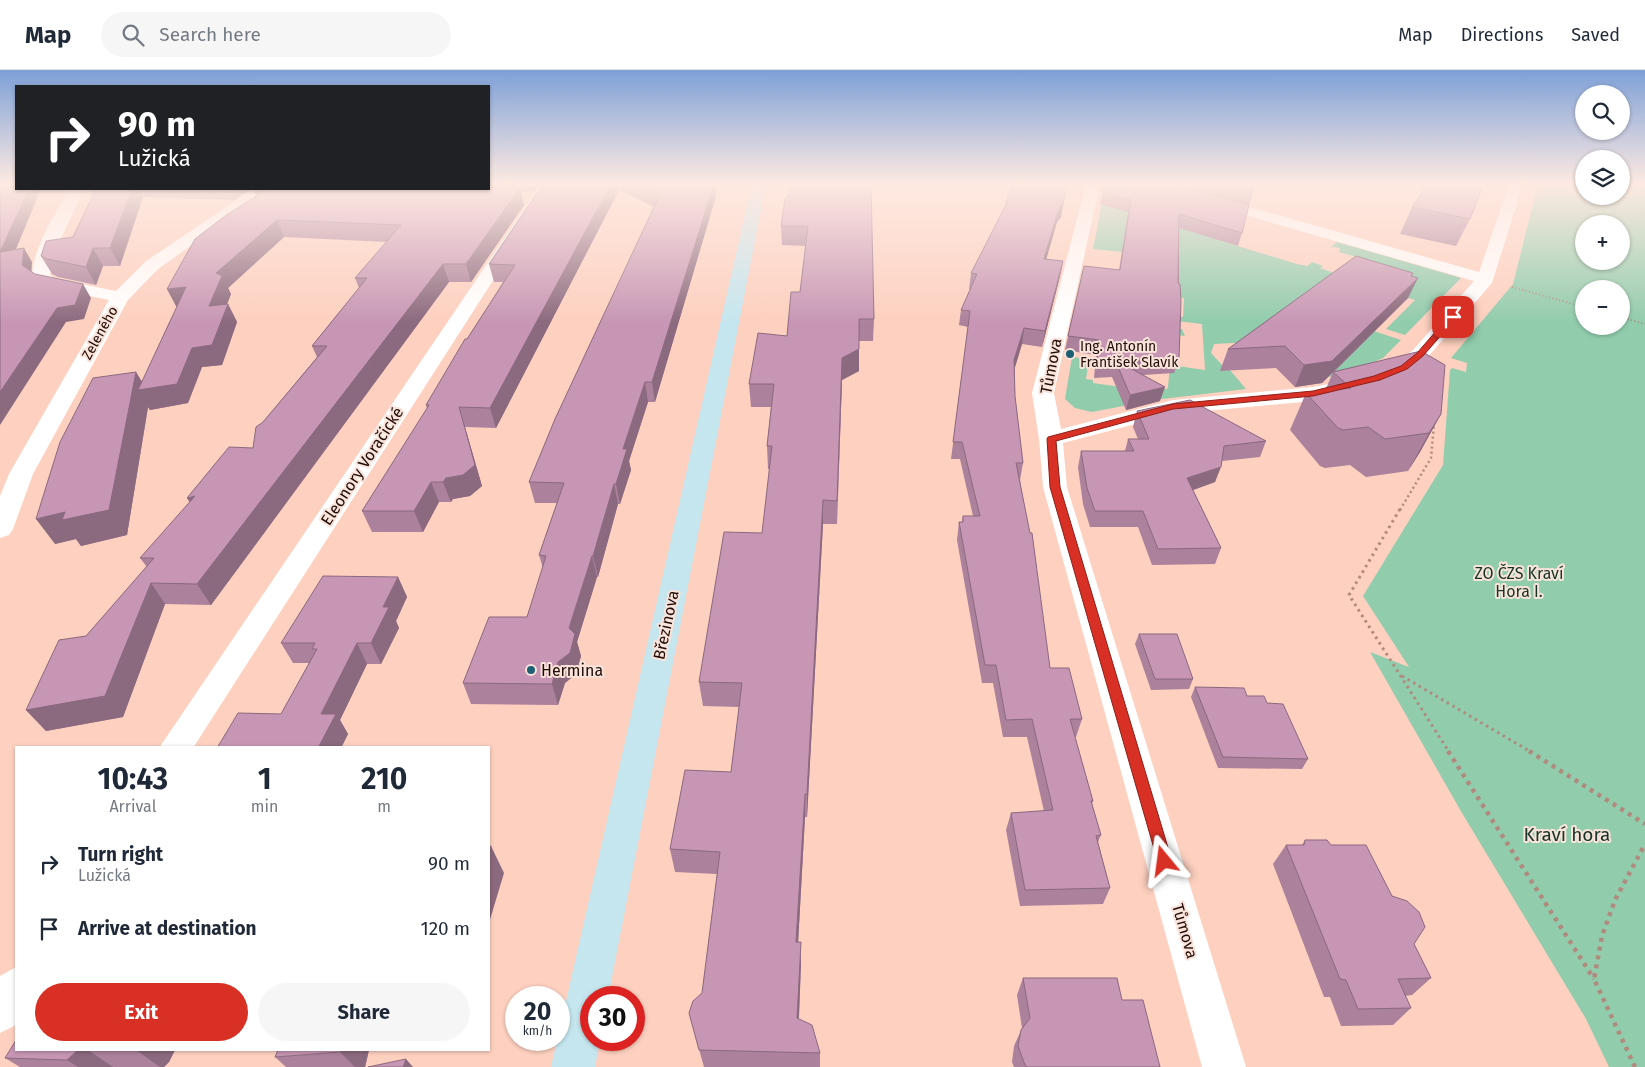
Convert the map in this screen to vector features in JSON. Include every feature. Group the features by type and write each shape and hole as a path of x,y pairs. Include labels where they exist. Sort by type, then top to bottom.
{"street":[{"path":"56,231 44,256 39,272 41,278 51,283 120,297"},
{"name":"Zeleného","path":"0,529 20,474 120,297 152,265 202,231"},
{"name":"Eleonory Voračické","path":"176,746 511,231"},
{"name":"Březinova","path":"573,1067 748,231"},
{"name":"Tůmova","path":"1082,231 1043,394 1052,439 1055,487 1224,1067"},
{"path":"1316,231 1486,279"},
{"path":"1052,439 1173,407 1313,394 1368,380 1404,368 1420,354 1486,279 1501,231"},
{"path":"0,1012 15,990"}],"path":[{"path":"1510,287 1575,305"},
{"path":"1630,320 1645,324"},
{"path":"1434,421 1431,458 1349,595 1594,979 1635,1067"},
{"path":"1402,676 1504,736 1645,824"},
{"path":"1594,979 1602,936 1615,900 1645,844"}],"green space":[{"path":"1097,231 1225,231 1221,241 1297,264 1307,266 1312,262 1323,266 1320,268 1337,274 1374,262 1339,252 1340,248 1330,248 1337,242 1461,278 1405,335 1386,329 1415,300 1401,296 1374,331 1401,340 1383,358 1352,371 1300,384 1254,342 1214,344 1211,353 1223,366 1230,370 1246,389 1154,400 1092,412 1075,408 1065,399 1072,357 1089,359 1086,379 1093,380 1093,383 1142,390 1167,389 1170,365 1205,370 1202,324 1177,321 1177,328 1182,329 1185,336 1177,335 1073,352 1085,285 1154,314 1183,317 1184,298 1174,297 1124,238 1122,252 1093,249"},
{"name":"ZO ČZS Kraví Hora I.","path":"1526,231 1575,231 1575,270 1630,270 1630,231 1645,231 1645,1067 1609,1067 1586,1019 1462,813 1370,652 1409,667 1363,596 1443,465 1450,370 1452,368 1466,372 1467,363 1451,358 1513,284"}],"building":[{"path":"0,231 10,231 0,252"},
{"path":"76,231 117,231 110,248 93,248 86,267 41,256 46,241 73,237"},
{"path":"206,231 265,231 216,273 222,276 209,306 228,304 212,345 192,348 177,384 138,390 186,287 167,289 195,239"},
{"path":"396,231 490,231 466,264 443,264 197,584 151,583 105,696 26,710 59,640 86,636 154,558 140,558 195,496 187,498 229,447 253,448 256,427 263,422 327,346 312,346 367,278 355,278"},
{"path":"512,231 586,231 490,408 459,407 475,465 463,475 446,478 443,482 431,482 414,511 362,511 429,405 426,405 465,339 467,339 515,265 489,264"},
{"path":"643,231 699,231 652,382 645,382 623,449 627,449 616,484 614,484 569,628 575,634 570,653 558,662 552,684 463,683 489,617 527,617 546,556 539,555 564,483 529,482 555,419"},
{"path":"807,231 872,231 874,319 859,319 859,349 842,358 837,501 823,500 807,794 805,794 796,942 801,942 797,1018 812,1025 820,1053 699,1050 689,1013 693,1001 702,993 720,852 670,849 685,770 731,772 742,683 699,682 724,532 762,533 772,446 767,446 774,384 749,384 758,333 787,336 791,292 800,292"},
{"path":"993,231 1052,231 1044,259 1063,261 1045,331 1024,328 1014,360 1015,396 1023,463 1016,463 1030,533 1032,533 1050,668 1069,668 1082,719 1070,719 1093,801 1091,801 1101,835 1096,836 1110,888 1025,890 1011,813 1053,810 1032,719 1006,720 996,665 985,665 959,522 963,522 963,516 980,516 962,442 953,442 970,311 961,310 977,274 971,273"},
{"path":"1126,231 1179,231 1178,283 1180,284 1181,301 1179,359 1119,362 1165,387 1130,395 1116,362 1097,363 1099,340 1068,336 1084,266 1120,270"},
{"path":"24,248 22,265 35,274 83,284 75,305 57,308 0,392 0,252"},
{"path":"1356,256 1413,273 1411,276 1418,278 1332,361 1304,365 1285,346 1228,349"},
{"path":"1421,351 1445,365 1441,414 1429,433 1385,439 1368,427 1343,430 1338,428 1306,393 1351,388 1333,372"},
{"path":"136,372 109,510 62,520 65,512 36,519 60,442 93,378"},
{"path":"1190,400 1266,441 1224,446 1221,467 1187,478 1221,548 1158,549 1143,511 1095,511 1087,488 1081,451 1134,451 1128,439 1149,439 1137,411"},
{"path":"323,576 398,577 383,607 389,607 371,643 357,643 321,714 336,714 319,746 218,746 238,713 281,714 317,649 312,649 315,643 281,643"},
{"path":"1139,634 1177,634 1193,679 1155,679"},
{"path":"1195,687 1244,688 1247,696 1264,696 1267,703 1283,704 1308,759 1223,757"},
{"path":"1305,840 1327,840 1331,845 1366,845 1392,896 1407,901 1419,912 1425,927 1414,944 1431,978 1398,979 1411,1008 1358,1009 1346,980 1340,979 1286,845 1304,845"},
{"path":"1023,978 1117,978 1122,1000 1143,1000 1160,1067 1027,1067 1018,1046 1021,1030 1030,1018"},
{"path":"15,1042 15,1051 77,1051 67,1060 5,1058"},
{"path":"278,1051 340,1051 340,1052 275,1057"},
{"path":"406,1059 403,1067 368,1067"}],"place":[{"name":"Ing. Antonín František Slavík","path":"1070,354"},
{"name":"Hermina","path":"531,670"}],"route":[{"path":"1164,861 1055,487 1052,439 1173,407 1313,394 1377,378 1404,368 1420,354 1453,317"}],"park label":[{"name":"Kraví hora","path":"1567,834"}]}
